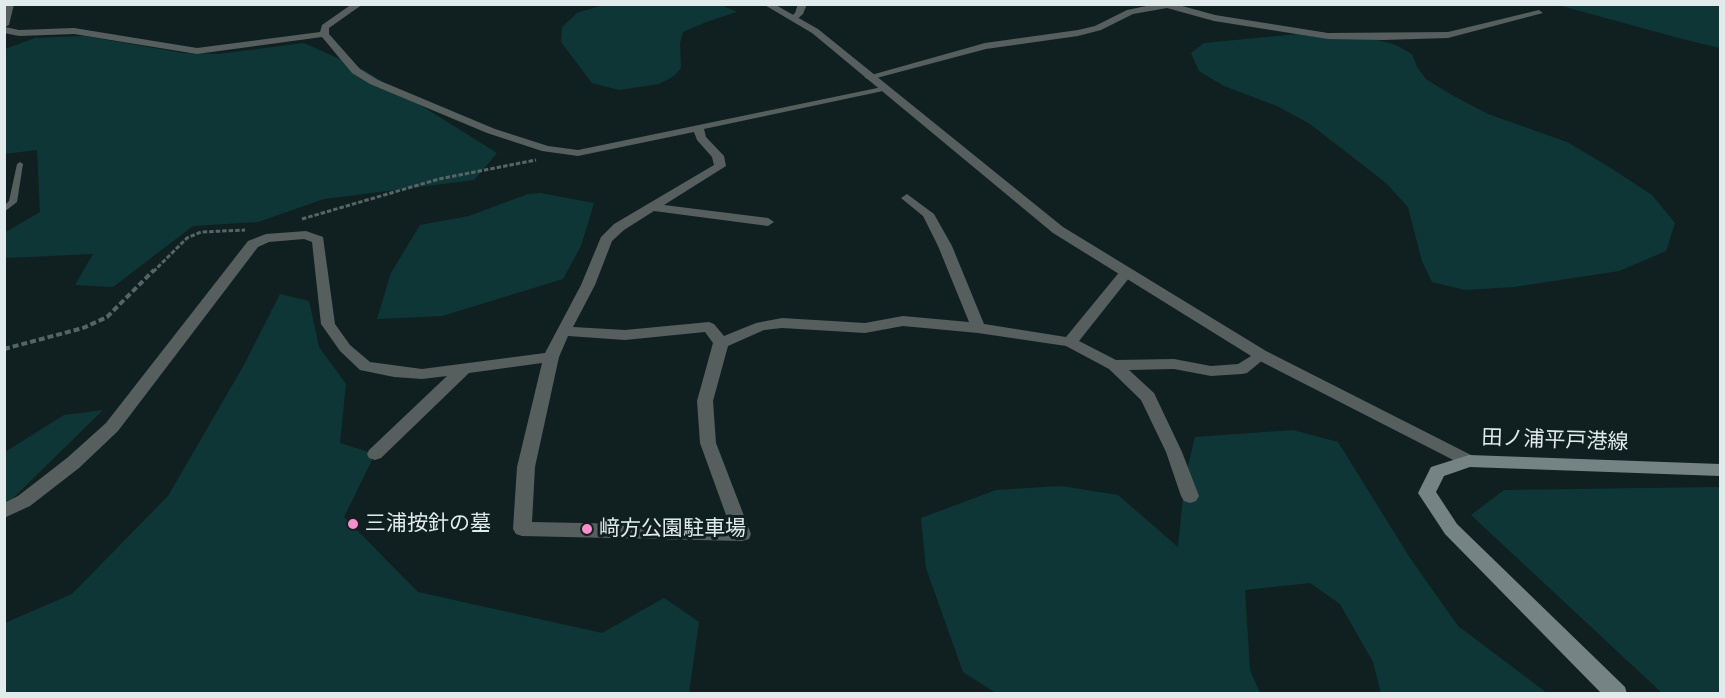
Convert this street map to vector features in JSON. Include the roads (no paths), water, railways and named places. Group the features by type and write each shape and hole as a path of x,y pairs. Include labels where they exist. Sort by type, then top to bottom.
{"main road":[{"name":"田ノ浦平戸港線","path":"1617,693 1451,529 1427,493 1437,472 1469,461 1720,470"}],"street":[{"path":"4,25 10,4"},
{"path":"359,4 325,27 324,34 356,71 374,82 491,131 546,149 578,153 883,88"},
{"path":"767,4 814,31 1058,230 1261,355 1469,461"},
{"path":"793,18 800,14 803,4"},
{"path":"869,76 985,46 1078,33 1098,28 1130,12 1167,5 1214,18 1308,33 1383,38 1448,35 1539,13"},
{"path":"4,30 19,33 74,31 197,51 324,34"},
{"path":"698,127 701,138 718,156 720,166 708,176 620,227 606,240 588,285 551,357 526,467 522,530 742,534 708,443 705,401 721,343"},
{"path":"907,198 928,214 945,246 978,328"},
{"path":"653,207 768,222"},
{"path":"4,511 24,501 73,463 112,427 253,244 266,238 306,235 318,240 328,324 345,348 365,366 394,372 422,374 551,357"},
{"path":"1070,342 1126,273"},
{"path":"721,343 761,326 782,323 865,328 903,321 978,328 1070,342 1114,364 1148,397 1174,452 1190,496"},
{"path":"563,331 625,335 709,327 721,343"},
{"path":"1114,364 1174,364 1211,371 1242,369 1261,355"},
{"path":"375,454 465,368"}],"lane":[{"path":"4,210 13,202 20,164"}],"place":[{"name":"三浦按針の墓","path":"353,524"},
{"name":"﨑方公園駐車場","path":"587,529"}]}
